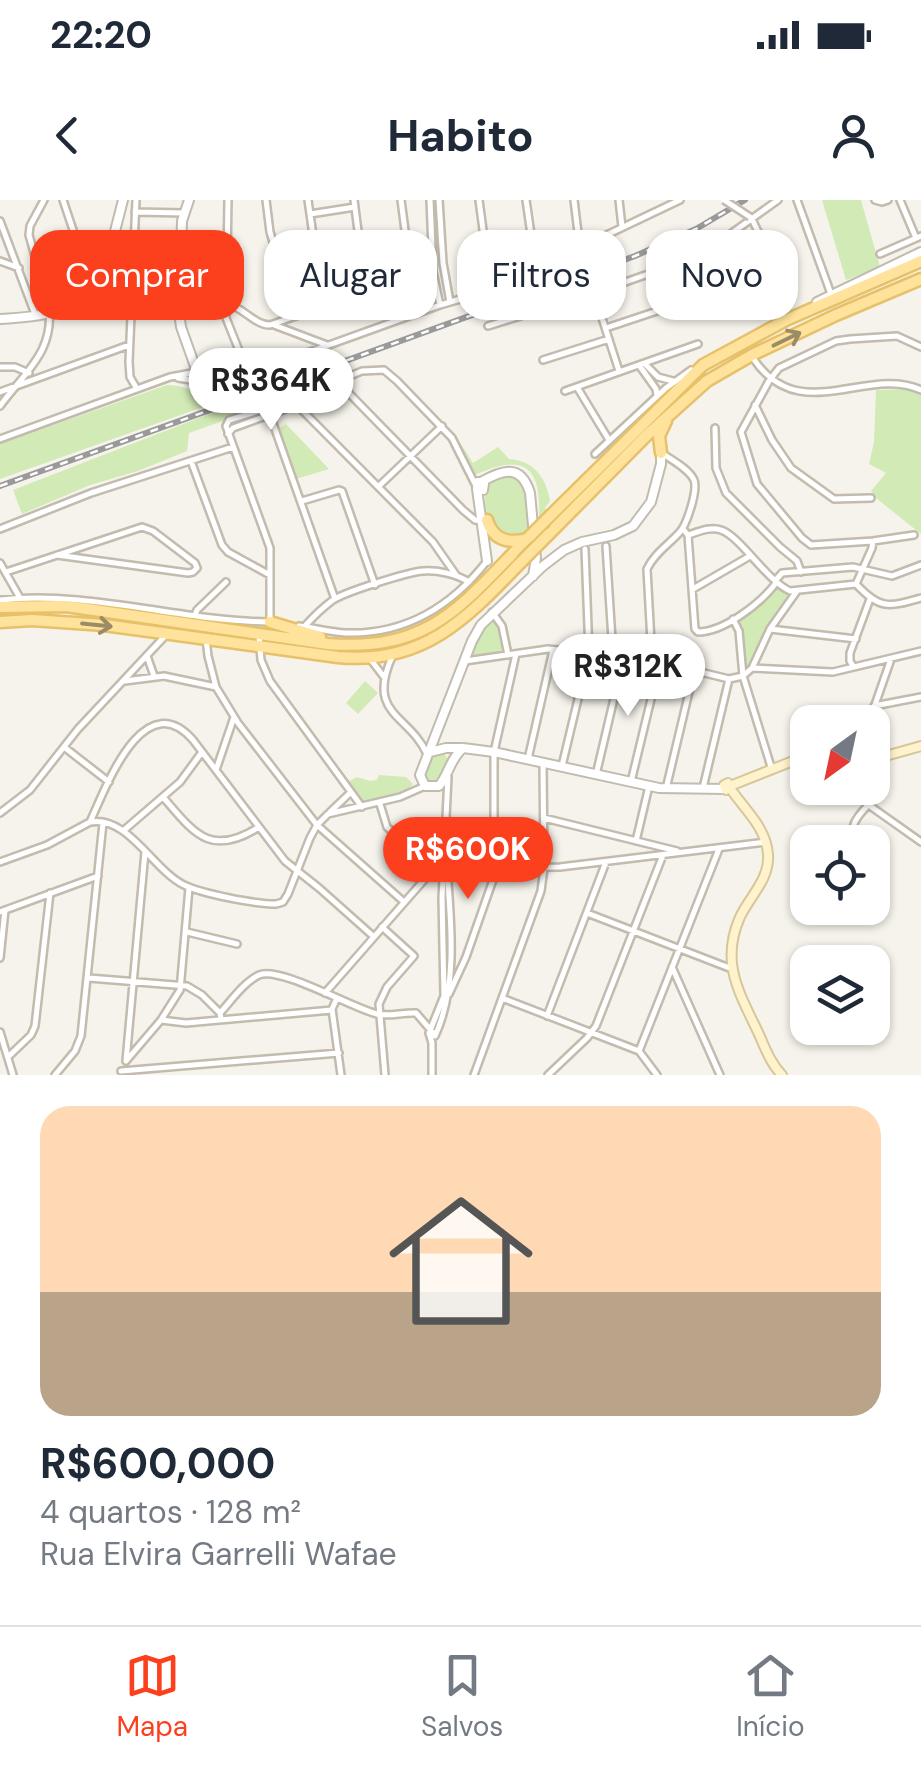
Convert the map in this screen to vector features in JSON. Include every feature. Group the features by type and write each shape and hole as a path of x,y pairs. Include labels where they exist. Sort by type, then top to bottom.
{"main road":[{"path":"0,622 78,622 206,639 328,644 371,645 414,634 455,610 640,432 703,365 833,297 921,261"},
{"path":"660,450 660,433 676,408 707,381 752,355 921,279"},
{"path":"833,297 850,284"},
{"path":"833,297 837,308 847,312"},
{"path":"655,415 658,397"},
{"path":"655,415 676,408"},
{"path":"640,432 660,450"},
{"path":"0,604 66,606 338,657 393,654 426,644 476,610 633,450 640,432"},
{"path":"633,450 660,450"},
{"path":"484,520 500,538 512,542 528,538"},
{"path":"486,580 487,561"},
{"path":"270,622 328,644"},
{"path":"890,755 921,746"},
{"path":"782,1075 769,1058 732,969 738,921 768,867 766,842 752,816 728,787 790,762"}],"street":[{"path":"30,240 30,228 44,200"},
{"path":"64,200 74,230"},
{"path":"115,230 123,200"},
{"path":"136,200 129,372 137,390"},
{"path":"189,200 181,232 179,318 204,384"},
{"path":"227,230 228,200"},
{"path":"266,200 270,230"},
{"path":"308,200 312,230"},
{"path":"402,200 406,230"},
{"path":"430,200 431,230"},
{"path":"439,200 450,302"},
{"path":"479,200 483,230"},
{"path":"526,200 530,230"},
{"path":"574,200 578,230"},
{"path":"619,200 622,227"},
{"path":"659,200 660,210"},
{"path":"616,230 680,200"},
{"path":"724,200 751,218 757,230"},
{"path":"735,230 778,200"},
{"path":"798,200 833,297"},
{"path":"875,200 888,200"},
{"path":"880,254 919,237 900,200"},
{"path":"310,214 355,203 358,230"},
{"path":"135,212 184,213"},
{"path":"0,221 30,301"},
{"path":"850,284 921,252"},
{"path":"0,261 18,268"},
{"path":"437,291 440,305"},
{"path":"170,378 222,384 457,300"},
{"path":"244,310 262,324 284,320"},
{"path":"606,328 646,314"},
{"path":"0,319 30,317"},
{"path":"0,406 29,373 42,348 49,320"},
{"path":"226,320 249,374"},
{"path":"488,326 507,320"},
{"path":"603,320 620,372"},
{"path":"272,324 327,345"},
{"path":"914,534 815,546 802,538 765,494 754,477 741,432 779,368 836,341 894,335 921,347"},
{"path":"543,360 609,339"},
{"path":"565,391 698,344"},
{"path":"0,392 129,345"},
{"path":"752,355 771,377 814,394 905,384 921,390"},
{"path":"642,364 658,377 676,381"},
{"path":"642,364 658,397"},
{"path":"595,454 676,381 703,365"},
{"path":"0,367 15,367 29,373"},
{"path":"0,604 20,598 66,599 351,633 391,628 437,608 458,594 487,561 480,487 456,443 384,370 362,371 291,401 229,420 226,426 270,548 270,622"},
{"path":"1,436 170,378 197,372 249,374 291,401 433,542 456,575"},
{"path":"338,382 463,510 475,520 484,520"},
{"path":"577,387 610,440"},
{"path":"228,434 291,401"},
{"path":"756,405 790,468 834,498 871,498"},
{"path":"270,415 335,599"},
{"path":"378,486 442,426"},
{"path":"715,428 716,468 726,493 798,560 801,572"},
{"path":"0,529 90,493 233,447"},
{"path":"660,450 694,480 685,532 698,632 733,619 756,604 782,573 852,568 892,576 921,566"},
{"path":"408,793 436,739 476,632 492,612 543,566 572,546 633,526 651,502 660,450"},
{"path":"191,461 222,545 270,575"},
{"path":"463,510 473,511 480,487 492,476 511,472 521,477 527,484 536,558 532,576"},
{"path":"302,501 342,491 374,585"},
{"path":"478,502 484,520"},
{"path":"6,572 138,527 149,529 195,563 196,570 188,573 57,556"},
{"path":"631,782 656,661 647,568 653,558 685,532 723,530 790,591 856,584"},
{"path":"856,584 873,541"},
{"path":"606,546 613,655"},
{"path":"562,766 589,652 585,550"},
{"path":"693,589 750,556"},
{"path":"536,558 543,566"},
{"path":"0,562 20,598"},
{"path":"304,627 335,599 421,571 456,575 470,582"},
{"path":"195,615 226,582"},
{"path":"856,584 870,599 884,605 921,598"},
{"path":"465,661 553,649 656,661 729,679 743,676 752,668 770,629 797,591"},
{"path":"855,668 850,661 870,599"},
{"path":"432,1075 432,1036 446,995 466,957 496,867 494,752 512,654 502,626 492,612"},
{"path":"733,619 739,631 743,676 772,770"},
{"path":"770,629 856,639"},
{"path":"0,813 30,790 92,713 168,634"},
{"path":"206,639 216,687 234,717 317,825 404,902"},
{"path":"259,640 270,681 362,807"},
{"path":"528,759 553,649"},
{"path":"752,668 825,672 921,652"},
{"path":"393,654 384,677 388,707 415,734 427,755"},
{"path":"147,656 154,676"},
{"path":"596,774 624,656"},
{"path":"368,658 384,677"},
{"path":"874,705 891,659"},
{"path":"666,788 694,670"},
{"path":"124,682 173,677 216,687"},
{"path":"703,788 729,679"},
{"path":"879,705 921,697"},
{"path":"216,770 234,717"},
{"path":"90,822 122,754 133,740 157,726 179,728 188,734 284,862 320,888 373,936"},
{"path":"415,734 436,739 446,748 450,764 446,795 446,995"},
{"path":"64,746 109,782"},
{"path":"450,764 463,748"},
{"path":"427,755 435,750 463,748 649,786 728,787"},
{"path":"123,831 184,776 202,752"},
{"path":"474,1075 538,902 544,868 543,763"},
{"path":"439,786 448,774"},
{"path":"420,775 425,786"},
{"path":"328,814 380,803 425,786 439,786"},
{"path":"439,786 446,795"},
{"path":"636,841 649,786"},
{"path":"0,862 58,840 90,822 103,822 123,831 169,875 189,888 276,904 288,894 317,825 351,792"},
{"path":"163,797 190,828 212,841 228,842 259,828"},
{"path":"380,803 387,828 432,869"},
{"path":"853,825 868,805 921,842"},
{"path":"544,818 684,852"},
{"path":"55,1075 80,1043 103,822"},
{"path":"327,994 432,869 445,863 544,868 766,842"},
{"path":"639,1051 720,848"},
{"path":"126,1061 145,852"},
{"path":"548,1075 592,1032 663,854"},
{"path":"547,1016 606,862"},
{"path":"432,869 445,863"},
{"path":"0,958 2,911 98,876"},
{"path":"119,1073 176,998 189,888"},
{"path":"8,1057 36,1026 50,894"},
{"path":"588,913 732,969"},
{"path":"382,927 414,956 384,992 379,1004 385,1075"},
{"path":"185,931 237,944"},
{"path":"447,955 466,957"},
{"path":"672,967 720,1075"},
{"path":"220,1016 246,985 265,974 288,978 379,1014 414,1012 432,1036"},
{"path":"88,978 187,986 199,992 220,1016"},
{"path":"327,994 341,1075"},
{"path":"332,1009 337,998"},
{"path":"501,998 639,1051 657,1075"},
{"path":"161,1020 186,1023 220,1016 332,1009"},
{"path":"0,1032 13,1075"},
{"path":"119,1073 339,1053"}],"green space":[{"path":"822,200 861,200 880,267 846,280"},
{"path":"248,383 257,388 0,479 0,444 167,385 212,393"},
{"path":"908,389 921,394 921,534 871,491 886,473 869,464 876,390"},
{"path":"263,393 273,403 189,433 187,451 22,514 13,490"},
{"path":"286,424 329,469 296,479 277,429"},
{"path":"459,441 473,463 498,447 509,459 532,467 545,485 550,501 545,508 548,510 539,518 537,485 528,470 520,466 510,464 472,476"},
{"path":"503,472 526,478 532,531 508,536 500,534 489,521 485,488"},
{"path":"777,586 793,595 747,669 739,619 758,607"},
{"path":"497,611 507,625 513,653 467,659 477,633"},
{"path":"365,681 378,693 358,714 346,703"},
{"path":"443,752 448,769 443,778 437,786 423,782 427,756"},
{"path":"379,775 406,777 413,784 405,794 362,806 346,783 357,777 377,780"}],"railway":[{"path":"0,486 635,256 696,229 745,200"}]}
